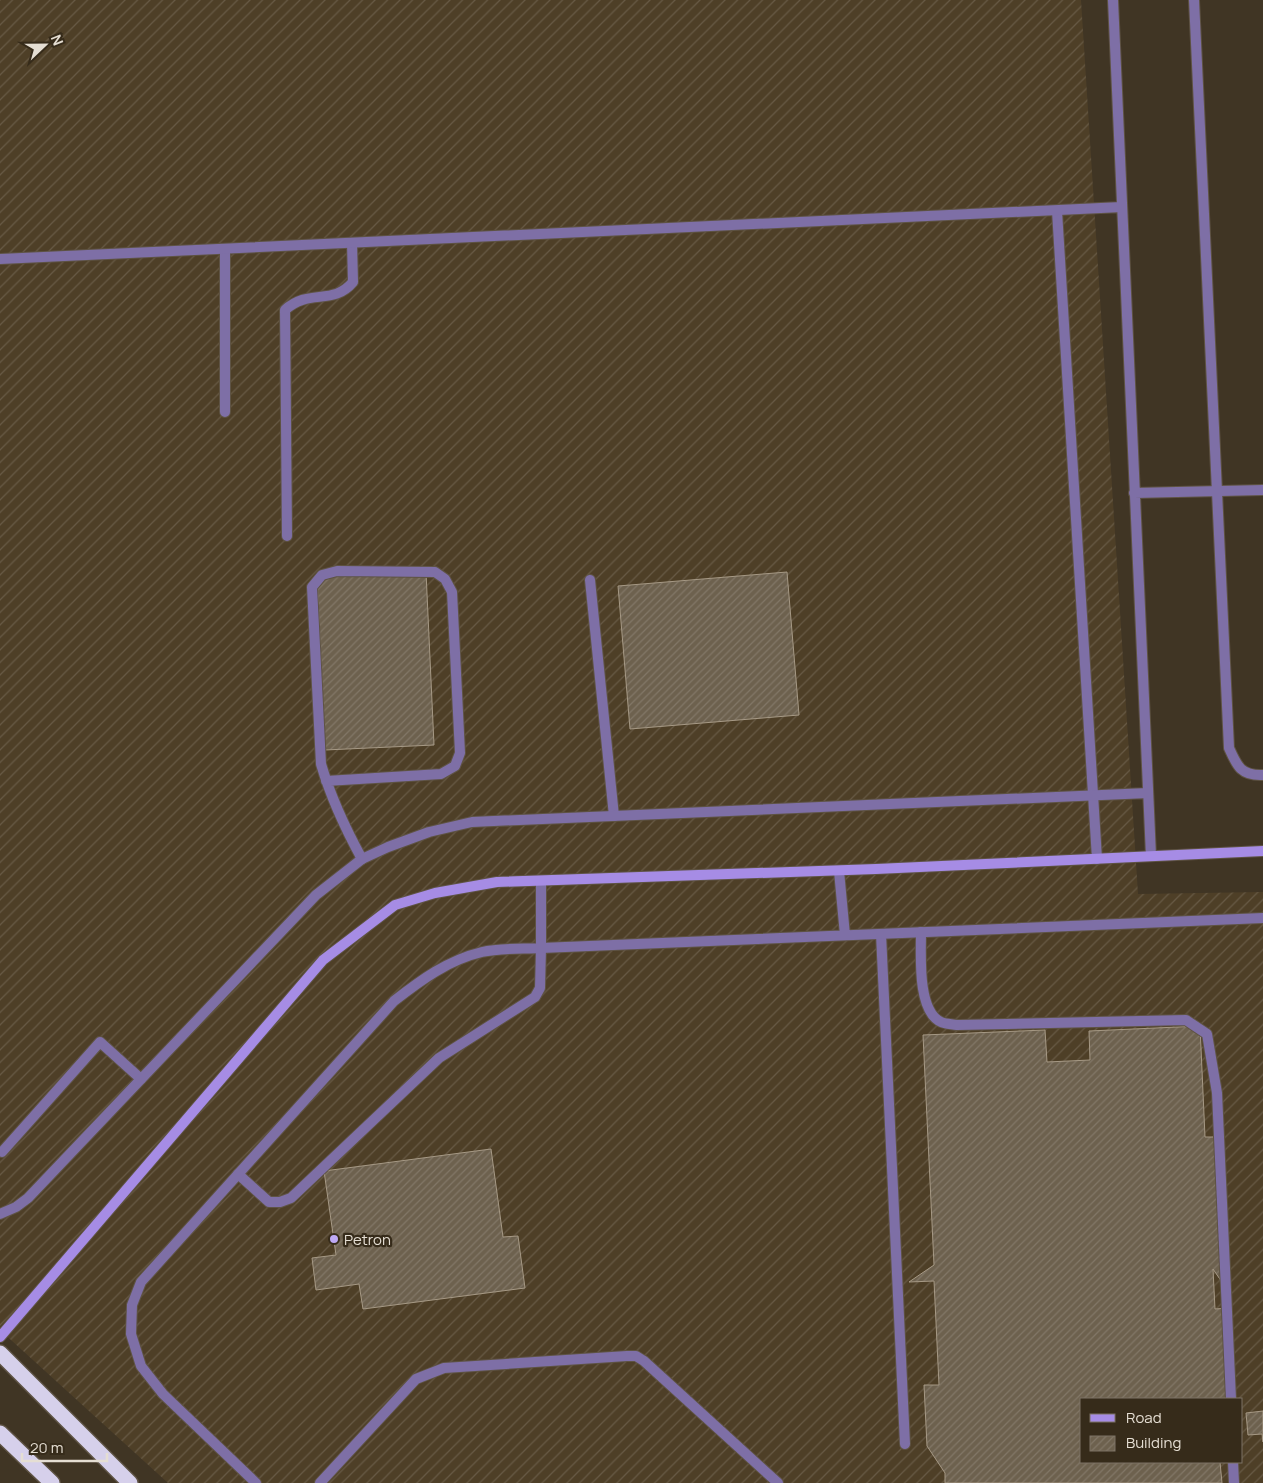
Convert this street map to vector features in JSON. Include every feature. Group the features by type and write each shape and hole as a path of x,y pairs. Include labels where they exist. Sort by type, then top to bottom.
{"highway":[{"path":"0,1352 130,1483"},
{"path":"0,1433 52,1483"}],"street":[{"path":"1113,0 1151,856"},
{"path":"1194,0 1229,748 1238,768 1254,776 1263,775"},
{"path":"0,259 1122,207"},
{"path":"1057,211 1097,859"},
{"path":"287,536 285,310 294,302 305,298 338,295 345,292 353,282 352,243"},
{"path":"225,249 225,412"},
{"path":"1134,492 1263,490"},
{"path":"326,781 441,774 455,766 460,753 452,592 445,579 435,572 337,571 322,575 312,587 321,764 326,781 344,826 362,859"},
{"path":"590,580 614,816"},
{"path":"0,1214 16,1207 28,1198 316,895 362,859 429,832 472,822 1148,793"},
{"path":"0,1337 324,960 396,905 435,893 497,882 1263,852"},
{"path":"839,870 845,935"},
{"path":"238,1174 269,1202 280,1202 291,1198 439,1058 535,997 540,988 541,881"},
{"path":"256,1483 163,1394 141,1366 131,1334 132,1305 141,1282 394,1002 422,979 451,962 484,952 541,948 1263,918"},
{"path":"921,932 922,989 930,1013 941,1022 957,1025 1186,1020 1208,1034 1217,1093 1231,1398"},
{"path":"881,934 905,1444"},
{"path":"2,1152 100,1042 141,1079"},
{"path":"320,1483 416,1379 428,1372 444,1368 627,1356 636,1356 644,1360 778,1483"},
{"path":"1234,1463 1234,1483"}],"shaded area":[{"path":"0,0 1081,0 1138,894 1263,892 1263,1483 168,1483 0,1330"}],"building":[{"path":"426,572 434,745 325,750 317,577"},
{"path":"787,572 799,715 630,729 618,586"},
{"path":"1200,1026 1205,1137 1220,1137 1228,1291 1213,1269 1215,1309 1229,1308 1234,1398 1080,1398 1080,1463 1220,1463 1222,1483 945,1483 945,1473 927,1446 924,1385 939,1385 934,1281 909,1282 934,1265 923,1035 1045,1030 1047,1062 1090,1060 1089,1031"},
{"path":"491,1149 503,1237 518,1236 525,1288 363,1309 359,1284 316,1290 312,1258 336,1255 324,1171"},
{"path":"1263,1411 1263,1442 1262,1434 1248,1435 1246,1413"}],"place":[{"name":"Petron","path":"334,1239"}]}
